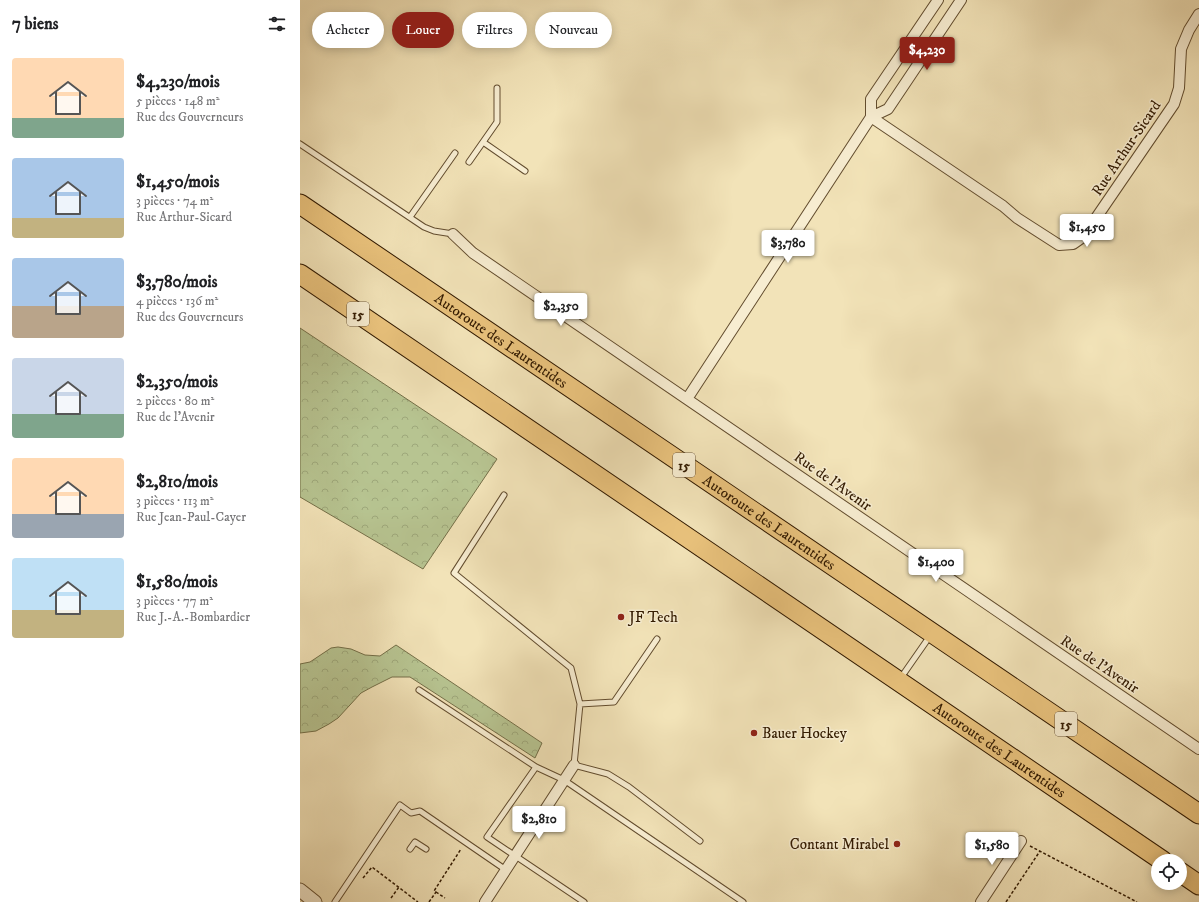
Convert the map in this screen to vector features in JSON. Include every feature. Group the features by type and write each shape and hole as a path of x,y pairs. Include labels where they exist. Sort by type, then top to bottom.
{"highway":[{"name":"Autoroute des Laurentides","path":"300,204 1199,814"},
{"name":"Autoroute des Laurentides","path":"300,274 1153,854"},
{"path":"1187,877 1199,885"}],"street":[{"path":"871,117 871,99 938,0"},
{"path":"687,398 871,117 888,109 961,0"},
{"name":"Rue Arthur-Sicard","path":"871,117 1003,206 1017,218 1059,245 1072,244 1084,237 1174,104 1179,88 1181,49 1189,30 1199,14"},
{"name":"Rue de l'Avenir","path":"453,234 473,253 1199,749"},
{"path":"485,902 574,765"},
{"path":"981,902 1021,841"},
{"path":"300,890 315,902"}],"lane":[{"path":"469,162 496,122 497,88"},
{"path":"483,142 524,171"},
{"path":"300,144 410,218 429,229 453,234"},
{"path":"410,218 455,153"},
{"path":"504,496 454,574 571,668 580,704 574,765 608,774 629,787 700,841"},
{"path":"898,681 932,633"},
{"path":"580,704 614,702 657,639"},
{"path":"419,690 536,767 564,780 743,902"},
{"path":"536,767 487,837 584,902"},
{"path":"336,902 400,805 411,813 420,812 506,870"},
{"path":"410,849 415,842 426,849"}],"path":[{"path":"1021,841 1138,902"},
{"path":"429,902 436,892 434,891 462,847"},
{"path":"1006,902 1040,851"},
{"path":"363,878 372,868 418,902"},
{"path":"391,898 399,887"},
{"path":"436,892 445,898"}],"green space":[{"path":"300,328 497,459 423,569 300,497"},
{"path":"396,645 542,743 535,758 410,677 392,677 372,687 361,693 338,718 329,724 316,731 300,733 300,664 310,662 331,648 338,647 351,649 365,655 380,656"}],"place":[{"name":"JF Tech","path":"621,617"},
{"name":"Bauer Hockey","path":"754,733"},
{"name":"Contant Mirabel","path":"897,844"}]}
